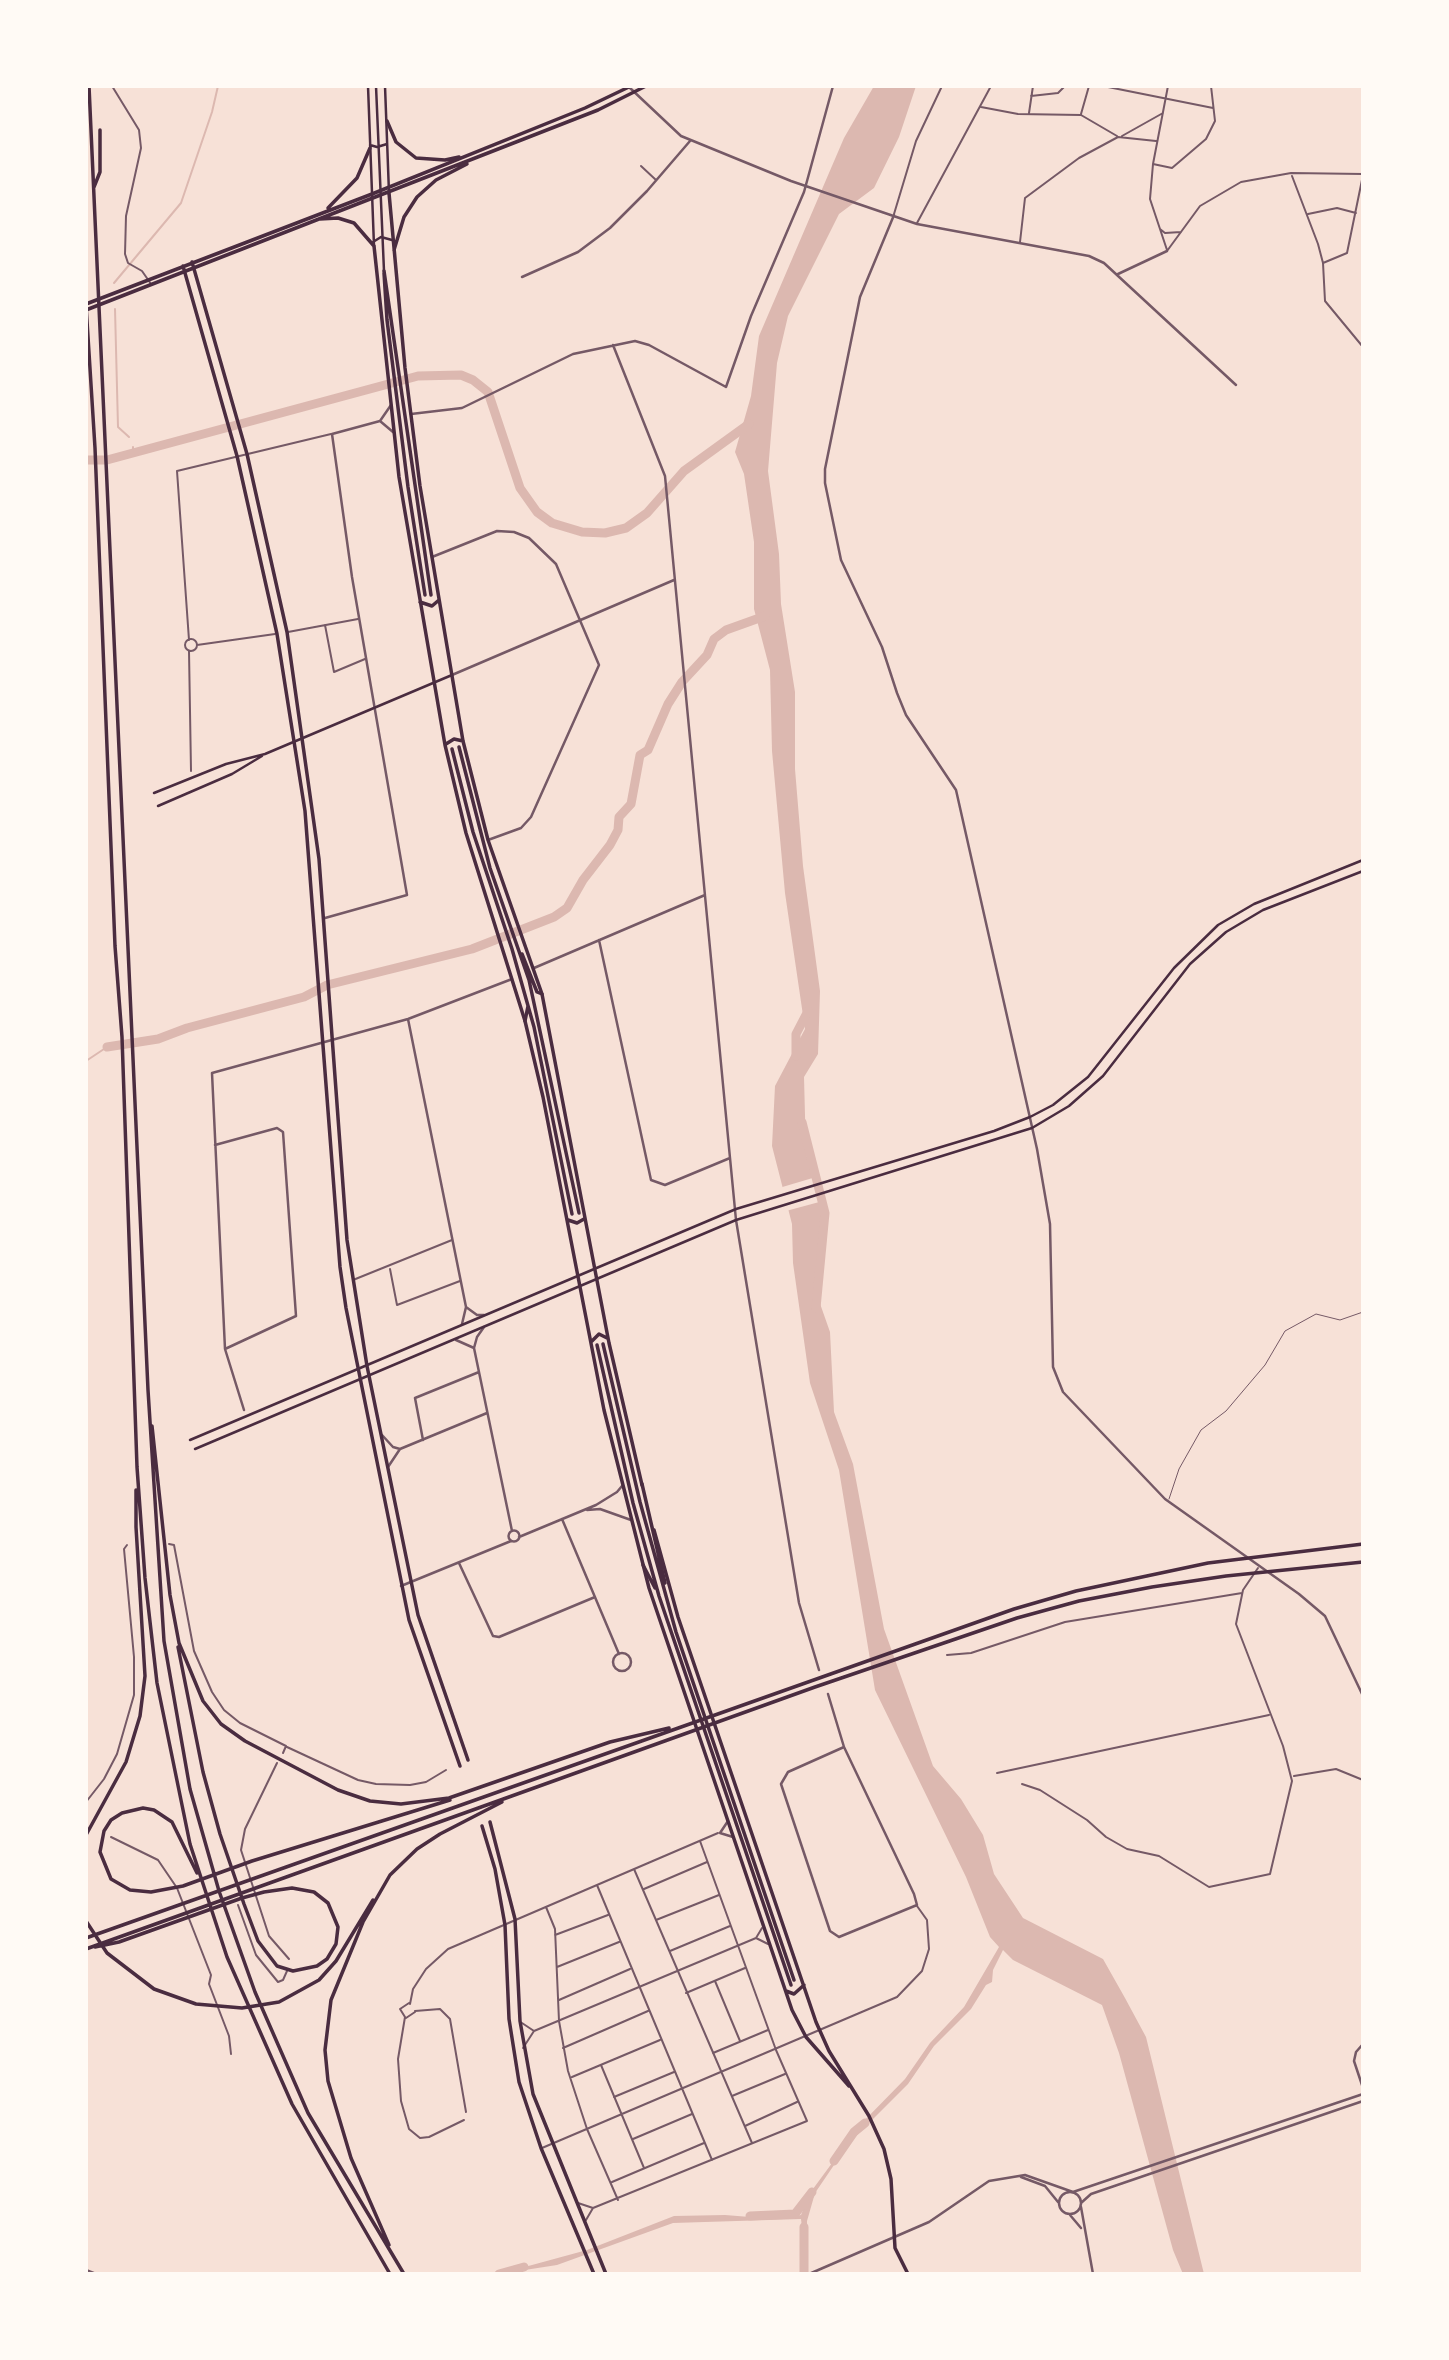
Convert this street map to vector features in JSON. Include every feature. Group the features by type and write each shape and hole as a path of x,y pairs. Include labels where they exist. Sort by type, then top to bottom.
{"main road":[{"path":"89,86 97,316 148,1390 164,1640 190,1789 219,1891 255,1992 297,2091 341,2172 404,2274"},
{"path":"368,86 374,244 387,372 420,602 445,745 466,833 525,1021 622,1486 662,1629 786,1991 806,2037 851,2087 878,2133 891,2179 893,2238 908,2274"},
{"path":"376,86 384,271 397,398 425,595"},
{"path":"385,86 388,187 405,368 432,557 463,741 488,840 542,994 609,1343 668,1605"},
{"path":"86,307 195,269 320,219 372,197 388,187 631,86"},
{"path":"86,307 149,279 324,211 389,193 646,86"},
{"path":"387,121 397,142 416,158 445,160 471,154"},
{"path":"93,189 100,172 100,130"},
{"path":"370,147 387,144"},
{"path":"324,211 345,193 357,178 370,147"},
{"path":"393,255 404,217 422,192 436,180 494,151"},
{"path":"320,219 338,218 354,223 374,244"},
{"path":"374,244 381,237 392,240"},
{"path":"192,262 247,454 287,632 318,846 352,1280 367,1366 410,1584 428,1650 468,1760"},
{"path":"183,266 237,456 276,634 305,811 341,1276 401,1586 419,1655 460,1766"},
{"path":"86,307 95,447 114,938 122,1037 137,1467 145,1578 158,1683 190,1844 227,1957 279,2077 390,2274"},
{"path":"396,370 431,594"},
{"path":"420,602 432,606 440,598"},
{"path":"158,806 232,774 265,754 452,674"},
{"path":"445,745 454,739 463,741"},
{"path":"459,747 471,804 521,953 541,1026 579,1213"},
{"path":"453,748 473,832 528,1004 572,1214"},
{"path":"154,793 226,764 265,754"},
{"path":"190,1440 736,1209 994,1131 1030,1117 1053,1105 1088,1077 1179,962 1218,925 1254,904 1363,860"},
{"path":"195,1449 736,1220 1032,1128 1069,1106 1103,1076 1190,964 1226,932 1263,911 1363,871"},
{"path":"521,953 526,956 537,992 542,994"},
{"path":"525,1021 528,1004"},
{"path":"568,1220 578,1223 586,1216"},
{"path":"591,1342 599,1334 605,1336 609,1343"},
{"path":"603,1344 619,1419 668,1605 794,1980"},
{"path":"597,1345 633,1503 659,1596 790,1985"},
{"path":"148,1390 173,1614 203,1772 220,1834 258,1941 277,1966 293,1971 317,1966 332,1952 338,1937 334,1913 328,1903 314,1892 304,1889 268,1892 164,1923"},
{"path":"86,1833 129,1755 143,1694 144,1663 136,1527 137,1467"},
{"path":"642,1484 682,1630 804,1985 820,2031 851,2087"},
{"path":"86,1938 952,1630 1076,1591 1208,1563 1363,1544"},
{"path":"86,1949 955,1638 1079,1601 1226,1576 1363,1562"},
{"path":"643,1565 659,1596"},
{"path":"173,1614 181,1651 203,1701 221,1724 245,1741 338,1790 370,1801 401,1804 449,1798 475,1790"},
{"path":"204,1890 172,1822 154,1810 143,1808 121,1813 111,1820 104,1830 100,1852 103,1866 111,1879 122,1887 143,1892 162,1891 252,1861 404,1817 621,1739 685,1725"},
{"path":"86,1921 107,1953 154,1989 197,2004 242,2008 279,2002 300,1993 329,1970 390,1875 417,1849 440,1834 523,1793"},
{"path":"490,1822 515,1919 520,2021 533,2094 551,2144 606,2274"},
{"path":"482,1826 495,1869 505,1925 515,2061 541,2148 594,2274"},
{"path":"390,1875 363,1922 336,1983 328,2014 325,2050 328,2081 347,2147 396,2259"},
{"path":"786,1991 797,1993 804,1985"}],"street":[{"path":"112,86 139,130 141,148 126,216 125,254 128,263 149,279 151,285"},
{"path":"631,86 665,124 690,141 792,181 917,224 1089,256 1118,274 1236,385"},
{"path":"411,414 447,411 469,405 500,387 581,352 635,341 649,345 726,387 764,284 804,192 833,86"},
{"path":"942,86 916,141 894,215 860,297 825,470 825,484 841,560 882,647 906,715 956,790 1030,1117 1050,1224 1053,1367 1063,1392 1170,1502 1299,1594 1325,1616 1363,1696"},
{"path":"917,224 991,86"},
{"path":"1028,114 1032,86"},
{"path":"1031,96 1058,93 1065,86"},
{"path":"1081,115 1089,86"},
{"path":"1103,86 1214,108"},
{"path":"1167,251 1150,199 1153,164 1168,86"},
{"path":"1153,164 1172,167 1187,158 1206,139 1215,121 1212,86"},
{"path":"981,107 1028,114 1081,115 1118,137 1157,141"},
{"path":"1020,243 1025,198 1079,158 1163,113"},
{"path":"522,277 578,252 610,228 657,181 690,141"},
{"path":"641,166 657,181"},
{"path":"1118,274 1167,251 1192,215 1217,193 1241,182 1291,173 1363,174 1347,253 1323,263"},
{"path":"1291,173 1323,263 1325,301 1363,347"},
{"path":"1307,214 1322,209 1356,213"},
{"path":"1159,229 1165,233 1182,232"},
{"path":"613,345 665,476 736,1220 799,1603 820,1670"},
{"path":"191,771 190,651 185,646 189,640 177,471 380,421 391,402"},
{"path":"380,421 391,429 395,436"},
{"path":"324,918 407,895 359,619 331,434"},
{"path":"432,557 497,531 521,534 543,550 556,564 599,664 531,817 521,828 488,840"},
{"path":"452,674 675,580"},
{"path":"287,632 359,619"},
{"path":"325,625 334,672 366,658"},
{"path":"197,645 276,634"},
{"path":"189,640 194,640 197,645"},
{"path":"190,651 195,650 197,645"},
{"path":"534,968 705,895"},
{"path":"599,940 651,1180 665,1185 730,1158"},
{"path":"244,1409 225,1349 212,1073 408,1019 513,978"},
{"path":"408,1019 466,1307 460,1327"},
{"path":"215,1145 277,1128 283,1132 296,1316 225,1349"},
{"path":"352,1280 453,1239"},
{"path":"390,1269 397,1305 461,1281"},
{"path":"466,1307 477,1315 489,1315"},
{"path":"484,1327 474,1348 512,1531"},
{"path":"454,1340 474,1348"},
{"path":"423,1440 415,1398 479,1372"},
{"path":"382,1435 393,1447 400,1449 487,1413"},
{"path":"388,1469 400,1449"},
{"path":"401,1586 516,1541 519,1537 608,1498 622,1486"},
{"path":"584,1510 600,1509 631,1520"},
{"path":"562,1519 619,1654 614,1665 618,1669 626,1670 631,1663 630,1657 619,1654"},
{"path":"512,1531 517,1532 519,1537"},
{"path":"511,1541 508,1535 512,1531"},
{"path":"169,1544 174,1545 194,1651 212,1692 224,1710 240,1723 358,1780 376,1784 410,1785 426,1782 446,1770"},
{"path":"86,1802 104,1779 120,1747 134,1695 134,1657 124,1549 127,1545"},
{"path":"459,1563 493,1636 499,1637 595,1597"},
{"path":"1022,1784 1050,1796 1087,1820 1106,1838 1127,1849 1159,1856 1209,1887 1270,1874 1292,1777 1236,1624 1242,1593 1258,1567"},
{"path":"947,1655 971,1653 1065,1622 1242,1593"},
{"path":"541,2148 891,2001 915,1981 926,1961 929,1941 927,1920 917,1905 844,1747 828,1694"},
{"path":"997,1773 1270,1715"},
{"path":"284,1752 286,1746"},
{"path":"844,1747 788,1772 781,1779 830,1931 839,1937 846,1936 917,1905"},
{"path":"277,1763 245,1829 241,1850 269,1936 289,1959"},
{"path":"1292,1777 1335,1769 1363,1780"},
{"path":"415,2011 410,2004 413,1989 426,1969 448,1949 720,1833 728,1818"},
{"path":"720,1833 735,1839"},
{"path":"111,1837 158,1860 177,1888 211,1975 209,1984 229,2036 231,2054"},
{"path":"575,2201 583,2207 593,2208 618,2200 807,2121 776,2050 700,1841"},
{"path":"643,1889 708,1862"},
{"path":"634,1868 752,2144"},
{"path":"597,1884 712,2160"},
{"path":"656,1920 720,1895"},
{"path":"238,1905 256,1955 278,1982 283,1980 287,1971"},
{"path":"545,1906 555,1935 559,2021 570,2078 587,2129 618,2200"},
{"path":"555,1935 609,1914"},
{"path":"523,2048 534,2031 756,1938 764,1924"},
{"path":"669,1952 731,1926"},
{"path":"756,1938 771,1947"},
{"path":"557,1967 620,1941"},
{"path":"687,1993 746,1967"},
{"path":"559,2000 631,1969"},
{"path":"715,1981 740,2041"},
{"path":"410,2004 403,2005 400,2009 405,2017 398,2059 401,2101 408,2129 420,2138 429,2137 464,2120"},
{"path":"415,2011 440,2009 450,2019 466,2112"},
{"path":"405,2017 411,2017 415,2011"},
{"path":"563,2048 649,2011"},
{"path":"520,2021 534,2031"},
{"path":"713,2053 769,2029"},
{"path":"570,2078 661,2040"},
{"path":"1363,2044 1354,2059 1363,2088"},
{"path":"601,2065 644,2168"},
{"path":"614,2097 675,2071"},
{"path":"732,2096 786,2074"},
{"path":"1060,2204 1063,2195 1363,2094"},
{"path":"744,2126 798,2101"},
{"path":"1069,2214 1091,2194 1363,2101"},
{"path":"632,2140 692,2113"},
{"path":"610,2183 705,2142"},
{"path":"1018,2176 1045,2186 1079,2223 1085,2238"},
{"path":"809,2274 941,2215 989,2181 1018,2176 1033,2177 1079,2196 1093,2274"},
{"path":"585,2224 593,2208"},
{"path":"86,2270 96,2274"}],"lane":[{"path":"1170,1502 1179,1469 1201,1430 1226,1411 1259,1373 1285,1331 1316,1314 1340,1320 1363,1312"}],"shaded area":[{"path":"874,86 916,86 899,137 874,188 839,214 788,316 777,363 768,471 779,554 781,604 795,692 795,769 803,866 820,991 818,1054 804,1077 806,1154 823,1210 817,1295 830,1332 834,1412 853,1464 884,1629 933,1766 961,1799 983,1835 994,1874 1023,1918 1103,1959 1146,2037 1204,2274 1183,2274 1173,2250 1119,2053 1102,2005 1013,1960 1003,1950 993,1970 992,1982 986,1985 971,2009 934,2046 908,2084 849,2143 815,2193 807,2221 807,2272 801,2219 673,2223 557,2265 499,2274 587,2250 674,2216 725,2215 775,2219 801,2215 810,2193 860,2125 905,2079 930,2043 964,2007 999,1947 990,1937 966,1877 875,1690 839,1470 810,1383 793,1263 792,1224 772,1146 775,1086 805,1029 785,893 772,751 770,670 754,609 754,542 744,474 735,452 751,396 759,336 844,138"}],"pier":[{"path":"816,1177 823,1201 786,1211 779,1188"}],"waterway":[{"path":"114,283 181,203 212,112 218,86"},
{"path":"115,309 118,427 129,437"},
{"path":"86,460 107,460 418,376 461,375 473,380 488,392 520,488 537,512 552,523 582,532 605,533 626,528 647,513 684,471 749,424"},
{"path":"107,1047 158,1039 187,1028 304,997 327,985 472,949 554,917 567,908 583,880 610,845 618,830 619,817 631,804 640,755 648,750 668,704 682,682 707,655 714,639 726,630 765,616"},
{"path":"796,1056 796,1034 808,1011"},
{"path":"86,1061 107,1047"},
{"path":"802,1122 825,1213 816,1308"},
{"path":"834,2161 854,2132 865,2123"},
{"path":"750,2216 795,2214 812,2192"},
{"path":"804,2227 804,2274"},
{"path":"499,2274 524,2267"}]}
